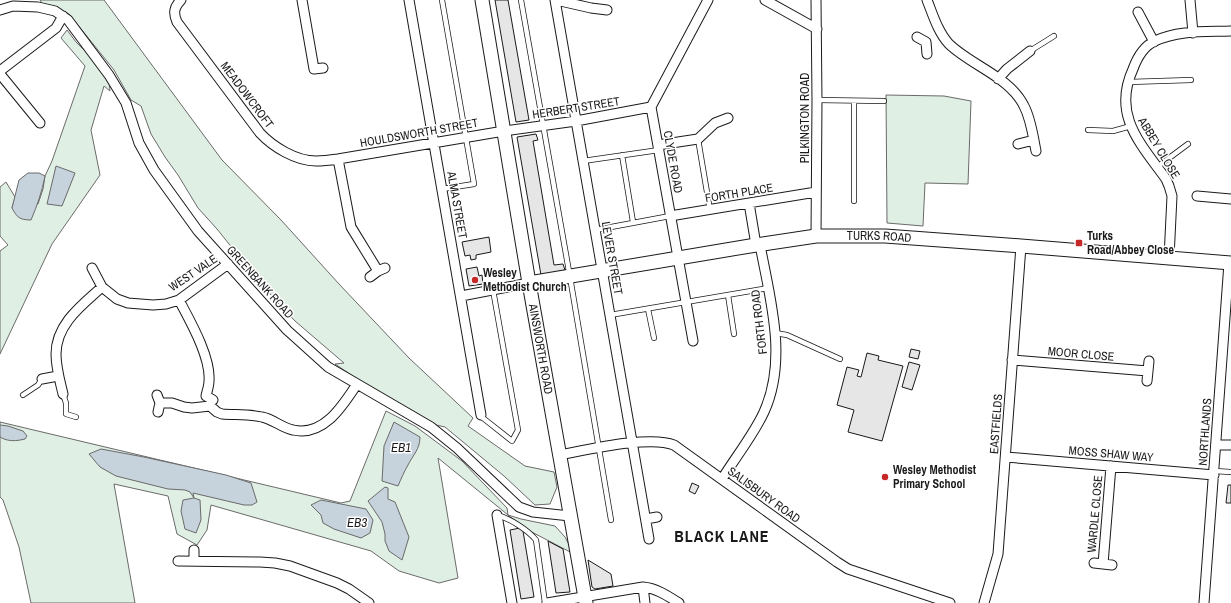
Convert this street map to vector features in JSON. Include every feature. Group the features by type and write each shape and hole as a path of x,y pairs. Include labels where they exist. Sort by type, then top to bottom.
{"street":[{"name":"MEADOWCROFT","path":"181,0 176,5 174,10 178,22 260,133 269,142 307,161 338,159"},
{"path":"302,0 314,69 323,68"},
{"name":"ALMA STREET","path":"409,0 481,415"},
{"name":"AINSWORTH ROAD","path":"482,0 529,283 586,600"},
{"name":"LEVER STREET","path":"607,10 590,8 555,0 649,539"},
{"path":"651,107 708,0"},
{"path":"765,0 817,29"},
{"name":"PILKINGTON ROAD","path":"816,0 818,100 816,236"},
{"path":"927,0 939,29 949,43 1009,87 1018,96 1029,117 1036,150"},
{"path":"1190,0 1193,33"},
{"name":"GREENBANK ROAD","path":"0,10 13,6 38,7 55,11 68,20 109,75 126,103 139,142 154,170 198,231 287,330 328,367 432,427 457,448 519,507 533,512 570,516"},
{"path":"1138,12 1154,42"},
{"path":"0,71 56,28 63,16"},
{"name":"ABBEY CLOSE","path":"1169,258 1172,205 1170,186 1130,126 1125,99 1128,82 1141,54 1154,42 1173,36 1193,33 1231,31"},
{"path":"926,42 942,34"},
{"path":"917,37 926,42"},
{"path":"926,42 927,54"},
{"path":"998,79 1013,59 1030,51"},
{"path":"0,74 40,123"},
{"name":"HERBERT STREET","path":"504,131 576,122 651,107"},
{"name":"CLYDE ROAD","path":"651,107 693,341"},
{"path":"658,147 698,139 715,123 728,118"},
{"name":"HOULDSWORTH STREET","path":"338,159 504,131"},
{"path":"1018,144 1034,140"},
{"path":"338,159 351,227 382,270 370,277"},
{"name":"FORTH PLACE","path":"670,216 816,192"},
{"path":"1196,196 1231,200"},
{"name":"FORTH ROAD","path":"722,479 759,423 769,398 776,365 775,333 768,288 749,203"},
{"name":"TURKS ROAD","path":"529,283 816,236 885,236 1230,263"},
{"name":"EASTFIELDS","path":"984,603 998,554 1021,246"},
{"name":"NORTHLANDS","path":"1204,603 1230,263"},
{"name":"WEST VALE","path":"92,268 102,288 117,299 128,303 153,305 166,304 179,300 228,264"},
{"path":"461,296 529,283"},
{"path":"63,394 58,376 56,354 58,341 62,330 68,319 102,288"},
{"path":"179,300 196,333 207,362 209,380 206,396 213,400 217,412 222,414 262,417 293,430 313,430 327,422 342,406 357,384"},
{"name":"MOOR CLOSE","path":"1012,360 1148,371"},
{"path":"1147,381 1149,361"},
{"path":"42,379 58,376"},
{"path":"158,403 172,403 192,408 213,400"},
{"name":"SALISBURY ROAD","path":"559,455 632,443 659,441 667,442 674,445 831,558 848,568 861,574 950,603"},
{"path":"1216,445 1231,445"},
{"name":"MOSS SHAW WAY","path":"1006,457 1214,473"},
{"name":"WARDLE CLOSE","path":"1112,466 1099,563 1112,565"},
{"path":"497,515 512,603"},
{"path":"646,519 657,517"},
{"path":"194,550 194,561"},
{"path":"178,561 260,562 290,566 349,589 370,603"},
{"path":"546,603 586,600 643,587 669,596 679,603"},
{"path":"643,587 645,603"}],"lane":[{"path":"442,0 474,184 442,189"},
{"path":"521,0 570,276 611,520"},
{"path":"1030,51 1054,36"},
{"path":"1128,82 1191,80"},
{"path":"818,100 884,101"},
{"path":"854,101 854,201"},
{"path":"1088,130 1113,130 1130,126"},
{"path":"698,139 710,210"},
{"path":"1157,167 1188,144"},
{"path":"583,161 622,155 658,147"},
{"path":"622,155 633,222"},
{"name":"FORTH PLACE","path":"595,230 670,216"},
{"path":"610,315 768,288"},
{"path":"481,415 512,441 518,430 493,290"},
{"path":"728,295 734,334"},
{"path":"648,309 654,338"},
{"path":"775,333 788,335 840,359"},
{"path":"23,395 38,385 42,379"},
{"path":"63,394 66,403 66,414 76,417"},
{"path":"1214,473 1231,472"},
{"path":"497,515 505,517 532,535 536,540 546,603"}],"green space":[{"path":"40,0 104,0 222,160 281,220 409,358 473,418 468,426 525,466 554,472 557,487 550,504 535,505 504,476 445,427 436,425 363,383 335,364 344,363 295,321 277,302 198,208 151,134 141,106 131,100 114,70 69,14 54,6 42,4"},
{"path":"67,30 76,42 97,63 109,81 110,91 104,86 91,130 100,175 52,244 0,354 0,251 8,245 0,236 0,187 6,182 15,197 12,208 38,204 43,189 45,176 52,161 85,66 61,38"},
{"path":"886,95 944,96 971,101 968,184 925,183 923,226 887,223"},
{"path":"386,411 415,426 462,461 507,508 508,515 438,458 458,578 439,583 399,571 371,551 211,505 207,530 197,545 177,534 168,496 114,484 135,603 31,603 19,547 3,500 0,497 0,422 341,503 350,501"},
{"path":"508,515 555,526 565,537 574,554 524,528"}],"water":[{"path":"56,166 75,173 62,206 47,204"},
{"path":"28,173 39,173 45,176 39,199 31,220 19,217 15,214 12,208 19,180"},
{"name":"EB1","path":"394,422 420,437 418,448 405,470 398,486 382,481 384,446"},
{"path":"0,425 23,431 27,436 25,439 12,441 3,439 0,437"},
{"path":"101,449 226,475 251,483 257,502 252,505 244,505 193,493 194,498 190,492 185,490 168,489 116,476 100,467 89,454"},
{"path":"385,487 388,488 388,499 395,502 409,537 402,560 389,551 385,541 382,522 368,501"},
{"path":"194,498 200,500 201,520 196,533 185,529 181,511 183,500"},
{"name":"EB3","path":"321,500 366,509 373,520 370,533 361,538 334,529 323,523 321,515 311,505"}],"building":[{"path":"495,0 508,0 529,120 516,122"},
{"path":"536,134 538,140 533,141 554,265 563,264 565,270 541,275 517,137"},
{"path":"489,237 491,252 476,255 476,259 471,260 470,255 465,256 462,242"},
{"name":"Wesley Methodist Church","path":"477,267 479,276 482,275 483,284 469,286 466,269"},
{"path":"911,349 920,351 918,359 909,357"},
{"path":"867,353 879,356 878,360 903,366 882,441 848,432 854,410 837,405 847,367 859,370 857,376 861,377"},
{"path":"909,362 920,365 912,390 902,387"},
{"path":"692,483 699,486 695,494 689,491"},
{"path":"1228,485 1231,485 1231,503 1226,503"},
{"path":"520,528 523,531 534,597 521,599 510,530"},
{"path":"548,541 563,549 570,592 556,593"},
{"path":"588,560 611,574 613,586 595,589 592,587"}],"place":[{"name":"Turks Road/Abbey Close","path":"1079,243"},
{"name":"Wesley Methodist Church","path":"475,280"},
{"name":"Wesley Methodist Primary School","path":"885,477"}],"district":[{"name":"BLACK LANE","path":"722,536"}]}
